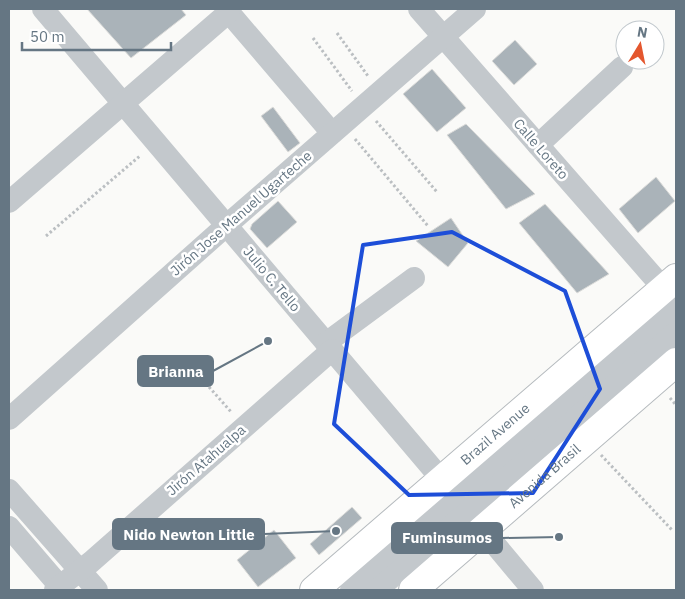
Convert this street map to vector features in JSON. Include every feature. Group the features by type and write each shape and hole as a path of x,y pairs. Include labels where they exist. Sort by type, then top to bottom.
{"main road":[{"name":"Brazil Avenue","path":"314,590 442,480 672,292"},
{"name":"Avenida Brasil","path":"413,590 676,362"}],"street":[{"name":"Julio C. Tello","path":"43,9 442,480"},
{"name":"Calle Loreto","path":"419,9 538,145 672,292"},
{"name":"Jirón Jose Manuel Ugarteche","path":"9,419 226,225 475,9"},
{"path":"9,202 228,10 337,129"},
{"path":"538,145 619,70"},
{"name":"Jirón Atahualpa","path":"59,589 244,426 329,347 414,278"},
{"name":"Brazil Avenue","path":"351,590 672,292"},
{"path":"377,590 676,332"},
{"path":"9,490 97,590"},
{"path":"9,527 59,589"},
{"path":"482,529 533,590"}],"path":[{"path":"337,34 371,99"},
{"path":"313,38 371,99 438,192"},
{"path":"337,129 428,226"},
{"path":"46,236 156,142"},
{"path":"209,387 244,426"},
{"path":"586,440 673,531"}],"highlighted area":[{"path":"452,232 565,291 600,389 533,493 409,495 334,424 363,245"}],"building":[{"path":"87,9 181,9 186,15 131,58"},
{"path":"515,40 537,64 514,85 492,61"},
{"path":"432,69 466,108 437,132 403,94"},
{"path":"273,107 300,143 288,152 261,116"},
{"path":"466,124 535,194 506,209 447,135"},
{"path":"656,177 675,201 638,233 619,209"},
{"path":"278,201 297,222 267,248 250,229 252,224"},
{"path":"545,204 609,274 577,293 519,223"},
{"path":"451,218 468,243 448,267 416,241"},
{"path":"352,507 362,518 319,555 310,544"},
{"path":"274,530 296,558 258,587 237,560"}],"place":[{"name":"Brianna","path":"268,341"},
{"name":"Nido Newton Little","path":"336,531"},
{"name":"Fuminsumos","path":"559,537"}]}
